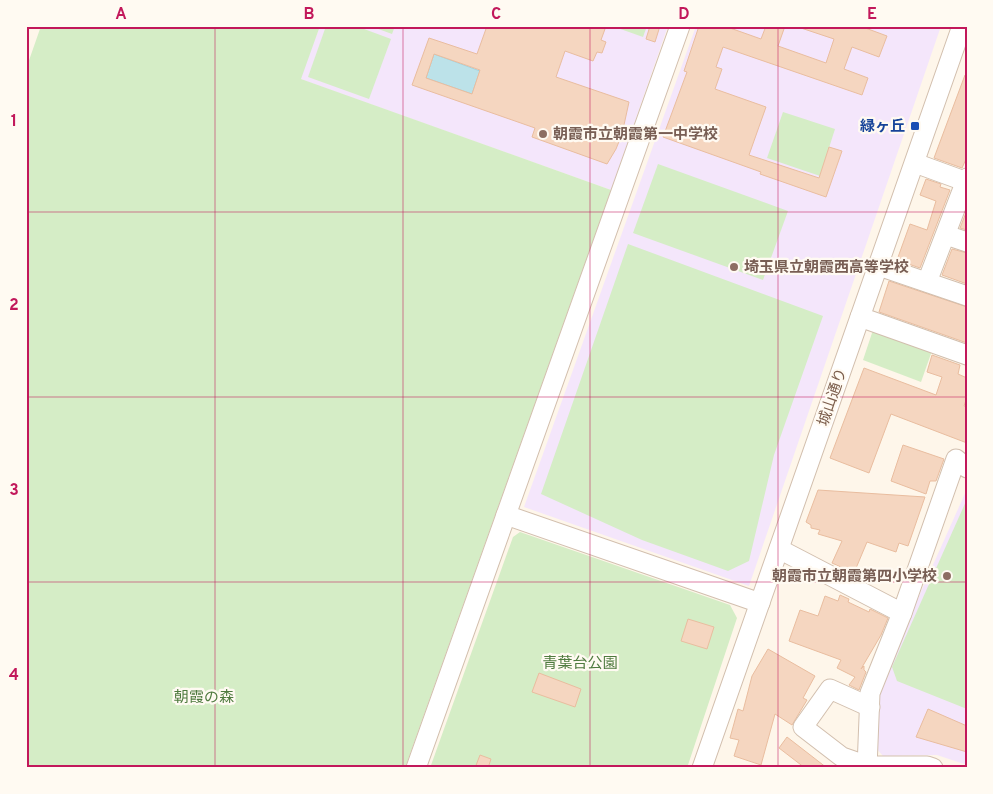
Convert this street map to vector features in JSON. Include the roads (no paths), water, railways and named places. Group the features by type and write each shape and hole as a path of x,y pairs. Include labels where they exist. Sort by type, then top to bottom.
{"street":[{"path":"416,768 680,26"},
{"name":"城山通り","path":"702,768 915,163 959,65 962,26"},
{"path":"915,163 966,181 927,282"},
{"path":"946,235 967,242"},
{"path":"879,266 967,296"},
{"path":"860,317 967,355"},
{"path":"867,767 870,693 902,613 956,458 967,468"},
{"path":"506,515 760,602"},
{"path":"779,549 902,613"},
{"path":"870,707 830,689 803,727 842,757 867,767 928,767"}],"water":[{"path":"434,54 480,71 472,94 426,78"}],"place":[{"name":"緑ヶ丘","path":"915,126"},
{"name":"朝霞市立朝霞第一中学校","path":"543,134"},
{"name":"埼玉県立朝霞西高等学校","path":"734,267"},
{"name":"朝霞市立朝霞第四小学校","path":"947,576"}],"park label":[{"name":"青葉台公園","path":"580,663"},
{"name":"朝霞の森","path":"204,697"}]}
